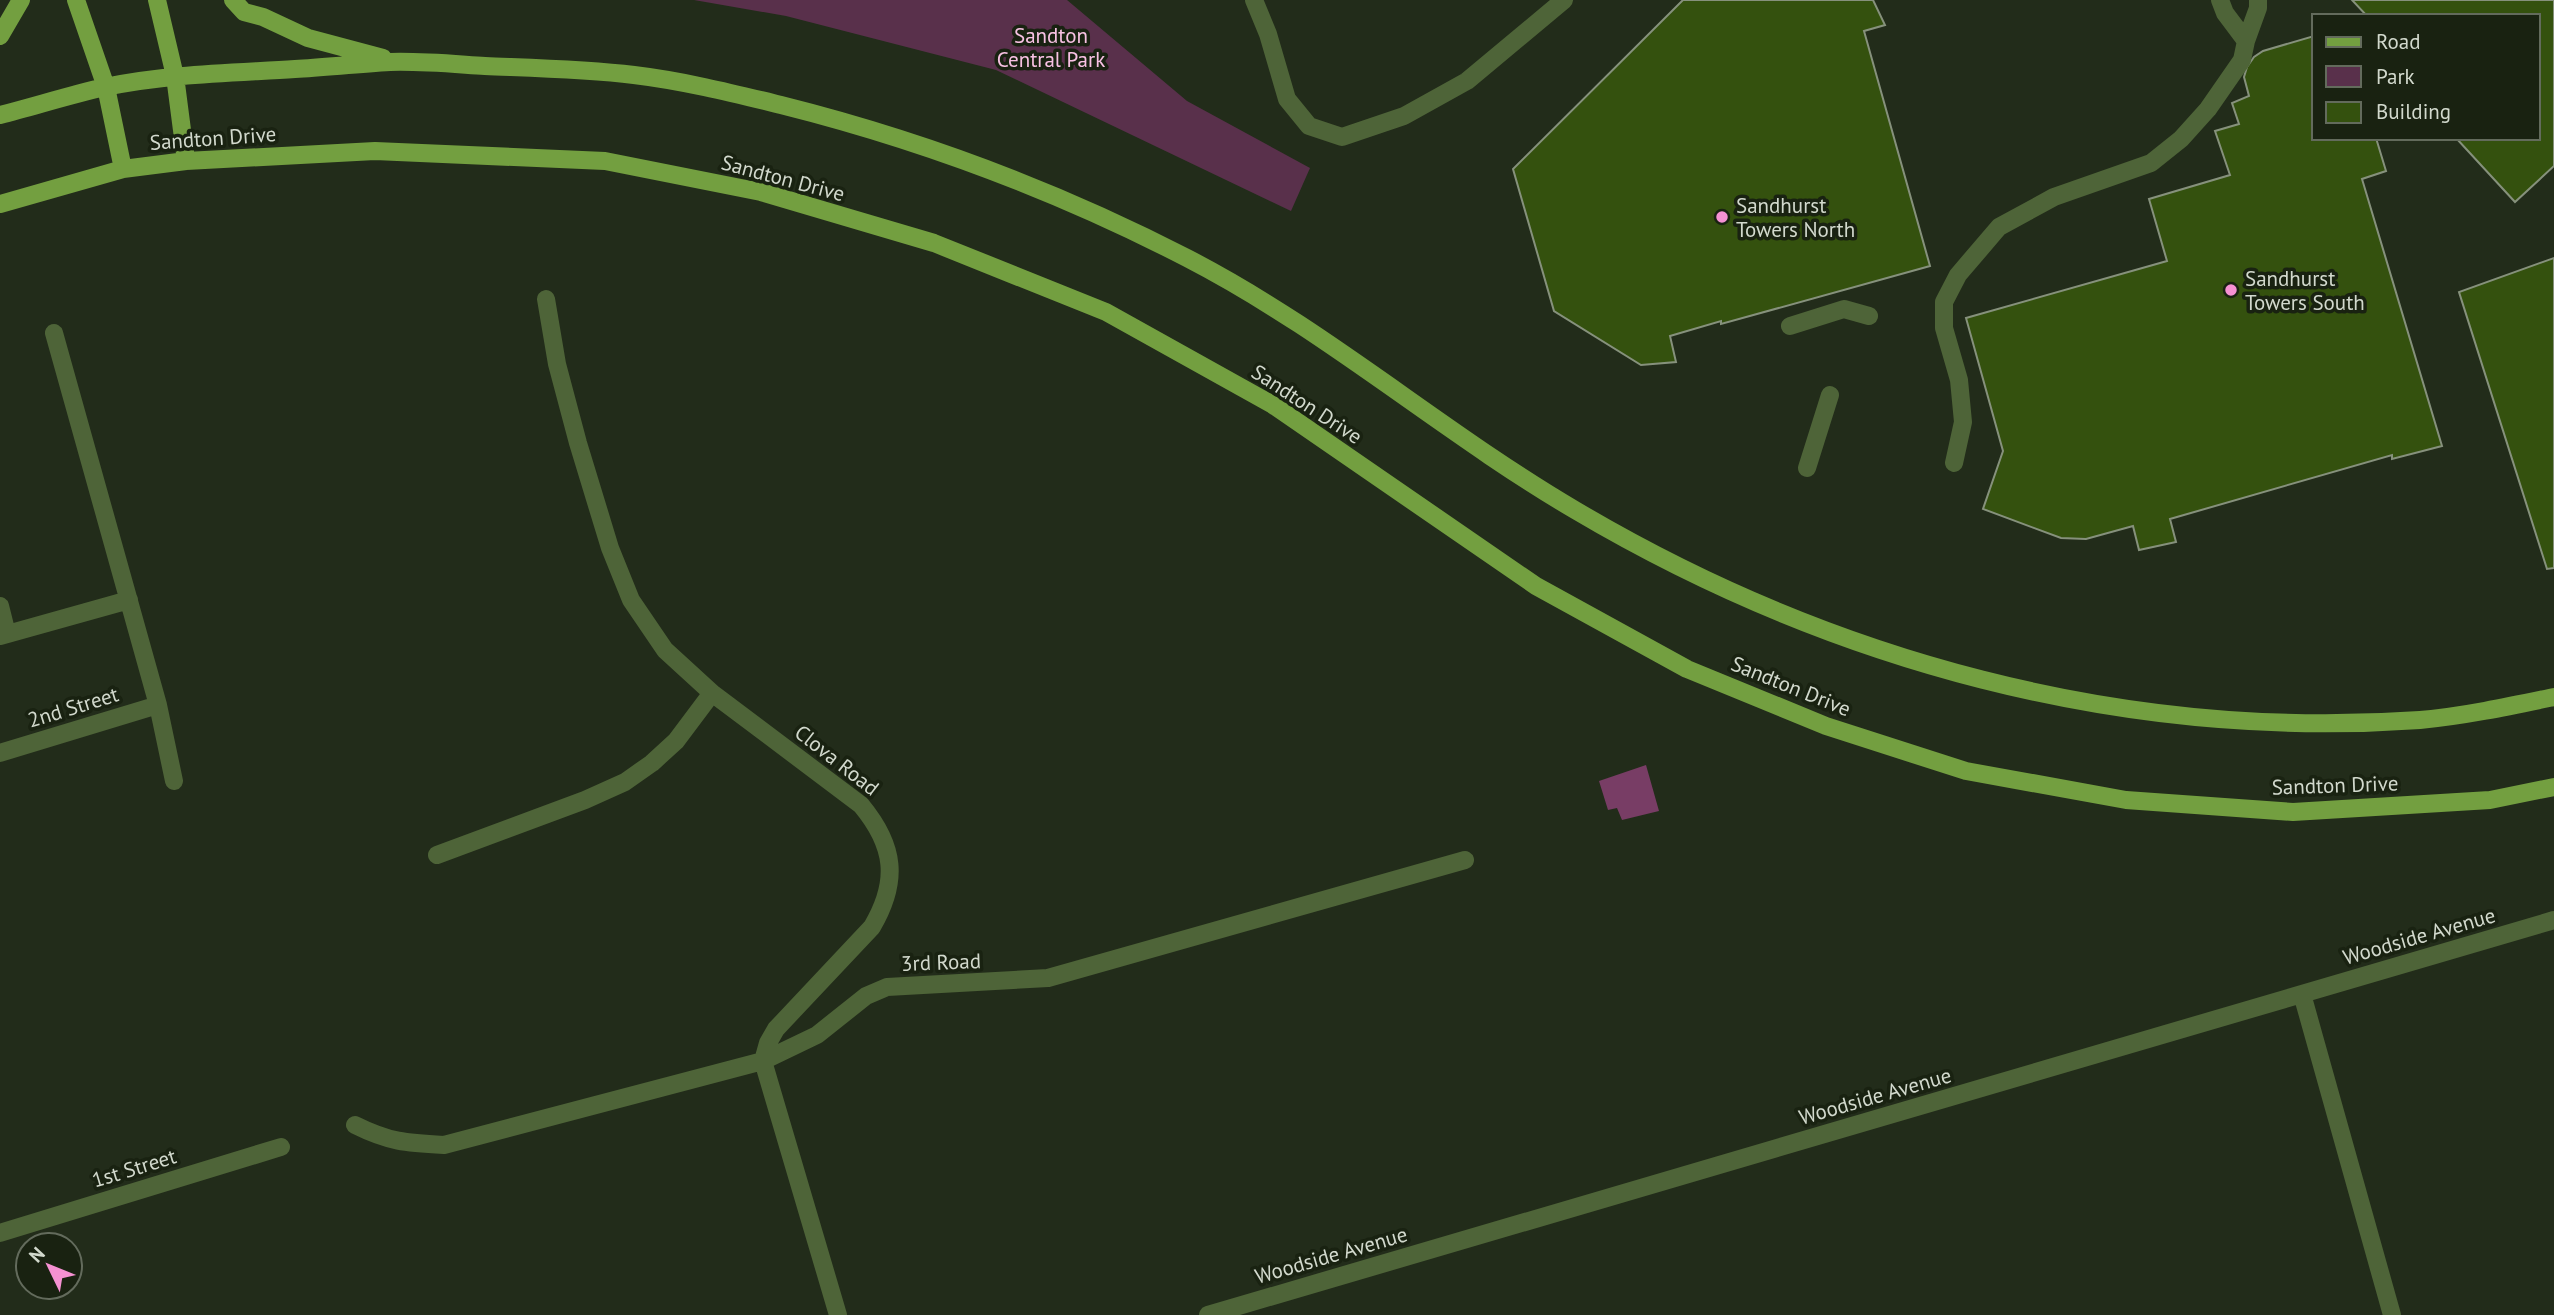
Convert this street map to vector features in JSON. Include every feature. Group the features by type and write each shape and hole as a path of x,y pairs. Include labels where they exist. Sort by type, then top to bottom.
{"main road":[{"path":"0,36 21,0"},
{"path":"76,0 106,87 123,169"},
{"path":"157,0 175,76 186,161"},
{"path":"233,0 244,12 263,17 308,38 397,62"},
{"path":"0,115 106,87 175,76 397,62 635,75 716,89 901,138 1098,215 1193,261 1292,320 1477,449 1575,510 1683,571 1801,622 1916,663 2045,695 2173,714 2300,724 2427,719 2554,697"},
{"name":"Sandton Drive","path":"0,204 123,169 186,161 375,151 604,161 761,192 934,243 1105,312 1272,405 1536,586 1687,669 1826,726 1966,771 2126,800 2293,813 2490,800 2554,787"}],"street":[{"path":"1254,0 1268,34 1287,99 1309,126 1342,137 1404,116 1467,81 1564,0"},
{"path":"2220,0 2225,13 2246,41"},
{"path":"1954,463 1963,422 1959,380 1944,328 1944,302 1958,275 1998,227 2054,197 2151,163 2181,139 2208,109 2242,60 2258,0"},
{"name":"Clova Road","path":"546,299 557,364 578,443 610,548 631,600 665,650 712,693 861,805 876,822 886,842 890,864 889,886 883,908 872,927 776,1029 768,1043 763,1061"},
{"path":"1790,326 1844,309 1869,316"},
{"path":"54,333 158,705 174,781"},
{"path":"1807,468 1830,394"},
{"path":"0,606 4,635 129,600"},
{"path":"437,855 585,800 625,782 652,763 676,741 712,693"},
{"name":"2nd Street","path":"0,752 158,705"},
{"name":"3rd Road","path":"355,1125 380,1138 444,1145 763,1061 817,1035 866,996 887,988 1048,978 1465,860"},
{"name":"Woodside Avenue","path":"1208,1315 2554,920"},
{"path":"2302,994 2392,1315"},
{"path":"763,1061 838,1315"},
{"name":"1st Street","path":"0,1233 281,1147"}],"green space":[{"name":"Sandton Central Park","path":"694,0 1067,0 1187,101 1310,168 1291,211 996,70 786,16"}],"shaded area":[{"path":"1646,765 1659,811 1622,820 1617,808 1608,810 1599,781"}],"building":[{"name":"Sandhurst Towers North","path":"1683,0 1873,0 1885,25 1864,31 1930,266 1670,336 1676,362 1641,365 1554,311 1513,169"},
{"path":"2352,0 2554,0 2554,166 2515,202 2458,140 2540,140 2540,14 2365,14"},
{"name":"Sandhurst Towers South","path":"2312,37 2312,140 2377,140 2386,171 2362,179 2442,446 2392,459 2392,455 2170,519 2176,542 2139,550 2133,526 2086,539 2061,538 1983,509 2003,451 1966,318 2167,261 2149,199 2230,175 2215,131 2239,124 2232,103 2249,96 2244,77 2247,67 2254,57 2263,51"},
{"path":"2554,258 2554,568 2547,569 2459,292"}],"place":[{"name":"Sandhurst Towers North","path":"1722,217"},
{"name":"Sandhurst Towers South","path":"2231,290"}]}
